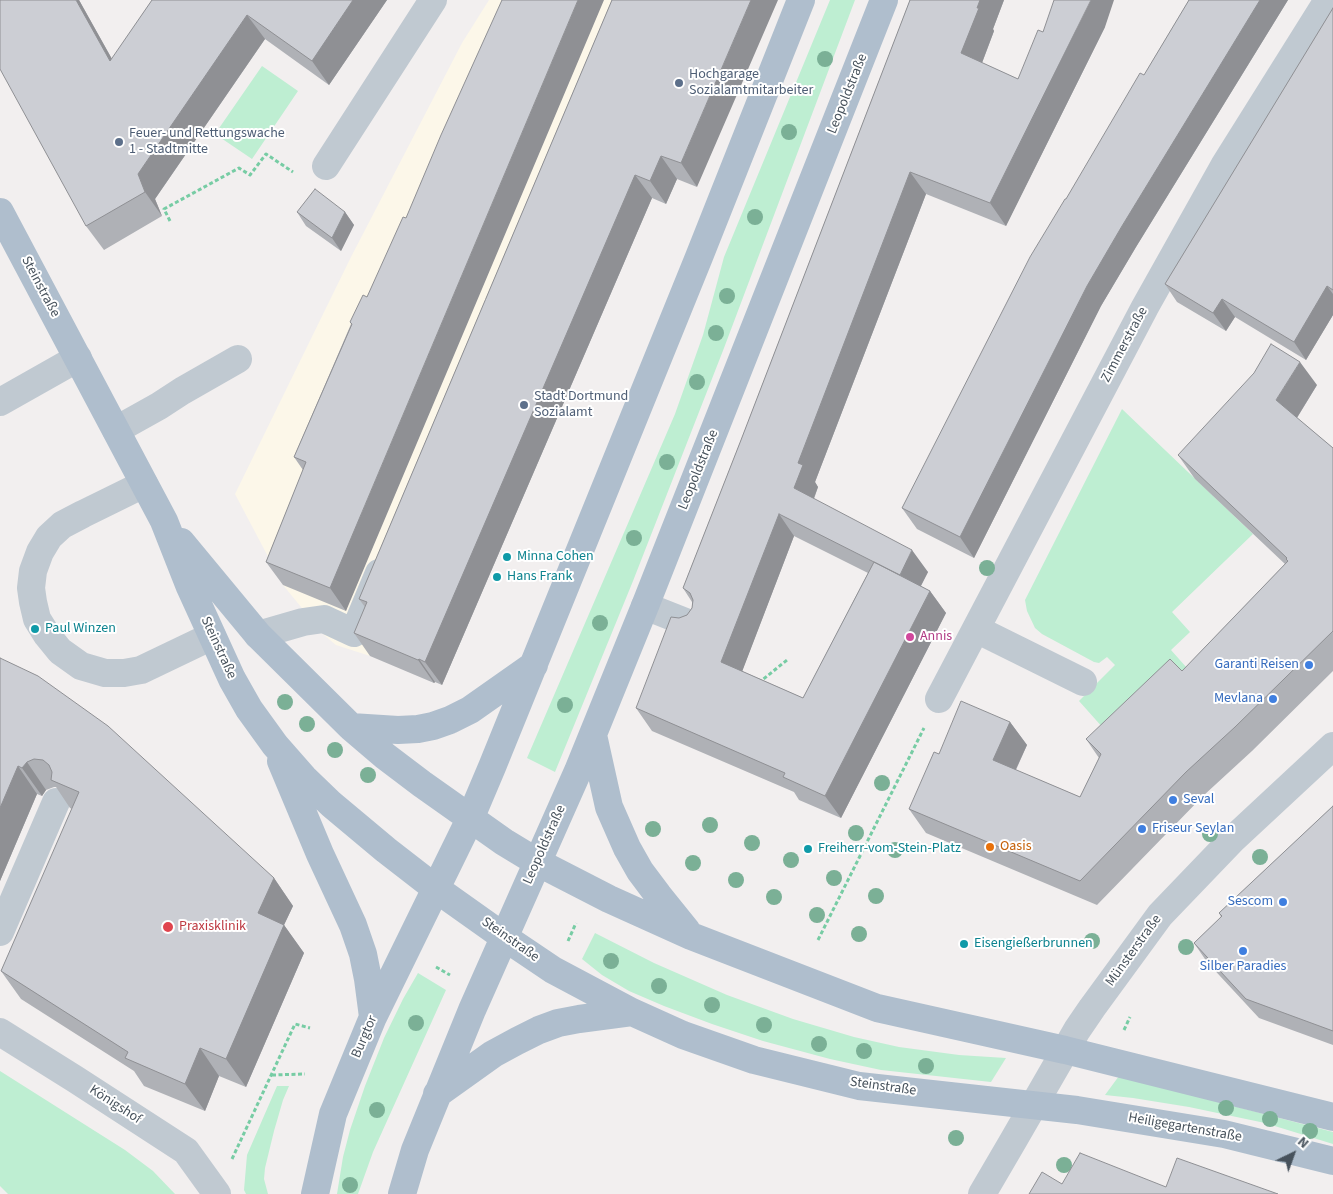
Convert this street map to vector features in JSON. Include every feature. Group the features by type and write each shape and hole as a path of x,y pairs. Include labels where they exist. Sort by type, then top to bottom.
{"main road":[{"path":"435,888 470,818 534,665 696,266 801,0"},
{"name":"Leopoldstraße","path":"504,937 593,735 884,0"},
{"name":"Steinstraße","path":"0,212 164,521 190,588 232,679 249,709 275,745 304,778 331,804 435,888 553,970 632,1012 683,1035 754,1060 859,1086 1035,1105"},
{"name":"Steinstraße","path":"164,521 258,636 351,727 385,756 470,818 537,862 609,899 691,936 877,1008 1066,1050"},
{"path":"351,727 398,730 433,726 470,710 534,665"},
{"path":"593,735 609,807 627,848 640,871 691,936"},
{"path":"275,745 320,854 353,925 363,954 373,1017"},
{"name":"Burgtor","path":"315,1194 333,1114 373,1017 435,888"},
{"path":"402,1194 415,1150 437,1094 504,937"},
{"path":"437,1094 493,1054 539,1030 558,1023 632,1012"},
{"path":"1066,1050 1333,1117"},
{"name":"Heiligegartenstraße","path":"1035,1105 1224,1134 1333,1161"}],"street":[{"path":"326,166 433,0"},
{"name":"Zimmerstraße","path":"939,699 1145,307 1224,166 1328,0"},
{"path":"0,402 78,358"},
{"path":"116,430 238,358"},
{"path":"144,484 69,521 49,537 40,552 33,571 31,588 37,618 47,635 60,651 81,666 105,673 124,673 141,670 212,636"},
{"path":"258,636 303,622 324,619 354,633 388,551"},
{"path":"645,606 692,625"},
{"path":"976,629 1083,682"},
{"name":"Münsterstraße","path":"982,1194 1092,1008 1160,915 1232,840 1333,746"},
{"path":"0,932 56,802"},
{"name":"Königshof","path":"0,1032 75,1078 186,1152 216,1194"}],"path":[{"path":"170,221 164,209 239,168 250,175 266,154 298,176 326,166"},
{"path":"754,679 761,681 787,660"},
{"path":"818,940 939,699"},
{"path":"567,943 576,923"},
{"path":"435,966 452,976"},
{"path":"1123,1031 1132,1013"},
{"path":"233,1157 295,1024 310,1028"},
{"path":"272,1075 305,1074"}],"shaded area":[{"path":"489,0 652,0 370,656 336,645 324,635 283,585 235,494 351,257 462,43"}],"green space":[{"path":"830,0 855,0 724,348 633,581 555,772 527,758 675,414 703,335 724,257"},
{"path":"262,66 298,91 252,159 215,134"},
{"path":"1122,409 1253,534 1172,612 1190,632 1171,650 1187,668 1112,738 1079,701 1115,665 1107,657 1099,663 1094,662 1042,634 1035,628 1027,611 1025,600"},
{"path":"595,933 654,963 727,995 793,1019 854,1037 899,1047 959,1055 1006,1058 991,1082 881,1070 763,1041 664,1006 629,991 602,975 582,959"},
{"path":"418,973 446,990 373,1152 358,1194 337,1194 350,1130 365,1086 384,1038"},
{"path":"0,1071 125,1150 153,1171 175,1194 8,1194 0,1186"},
{"path":"1119,1076 1333,1132 1333,1144 1265,1123 1189,1107 1105,1095"},
{"path":"277,1086 289,1086 283,1100 265,1168 264,1179 268,1194 246,1194 244,1190 247,1155"}],"building":[{"name":"Feuer- und Rettungswache 1 - Stadtmitte","path":"0,0 76,0 110,61 152,0 353,0 312,61 247,15 138,174 145,192 86,226 0,69"},
{"path":"502,0 578,0 330,588 266,562 306,462 294,457 352,324 350,322 363,295 367,297 403,217 406,218"},
{"path":"612,0 751,0 681,163 661,156 650,181 635,175 425,662 418,660 354,633 367,602 359,599"},
{"path":"910,0 980,0 977,8 979,8 961,53 1018,79 1038,30 1043,32 1054,0 1091,0 990,203 910,172 798,463 803,465 794,488 912,550 900,575 874,562 930,591 825,796 783,777 785,773 636,708 671,617 679,618 687,615 692,608 693,600 690,593 683,588","holes":["779,514 874,562 803,698 721,662"]},
{"path":"1189,0 1260,0 1087,286 960,537 902,508 1030,257 1140,73 1144,75"},
{"path":"1333,8 1333,290 1327,286 1294,342 1222,299 1213,313 1165,284"},
{"path":"315,189 345,212 332,238 297,212"},
{"path":"1271,344 1300,362 1276,400 1333,448 1333,631 1186,772 1080,881 909,809 934,752 939,754 961,701 1010,722 993,760 1080,797 1101,754 1086,739 1170,659 1182,671 1288,561 1178,455 1254,373"},
{"name":"Praxisklinik","path":"0,658 38,676 108,726 274,878 258,913 284,925 226,1059 200,1048 185,1084 125,1058 128,1052 1,971 79,792 51,780 52,772 49,765 43,760 34,759 27,762 22,768 18,766 0,808"},
{"path":"1333,806 1333,1031 1246,999 1194,943 1222,916 1219,913"},
{"path":"1080,1153 1166,1187 1177,1158 1278,1194 1029,1194 1042,1172 1062,1184"}],"place":[{"name":"Hochgarage Sozialamtmitarbeiter","path":"679,83"},
{"name":"Feuer- und Rettungswache 1 - Stadtmitte","path":"119,142"},
{"name":"Stadt Dortmund Sozialamt","path":"524,405"},
{"name":"Minna Cohen","path":"507,557"},
{"name":"Hans Frank","path":"497,577"},
{"name":"Paul Winzen","path":"35,629"},
{"name":"Annis","path":"910,637"},
{"name":"Garanti Reisen","path":"1309,665"},
{"name":"Mevlana","path":"1273,699"},
{"name":"Seval","path":"1173,800"},
{"name":"Friseur Seylan","path":"1142,829"},
{"name":"Oasis","path":"990,847"},
{"name":"Freiherr-vom-Stein-Platz","path":"808,849"},
{"name":"Sescom","path":"1283,902"},
{"name":"Praxisklinik","path":"168,927"},
{"name":"Eisengießerbrunnen","path":"964,944"},
{"name":"Silber Paradies","path":"1243,951"}]}
